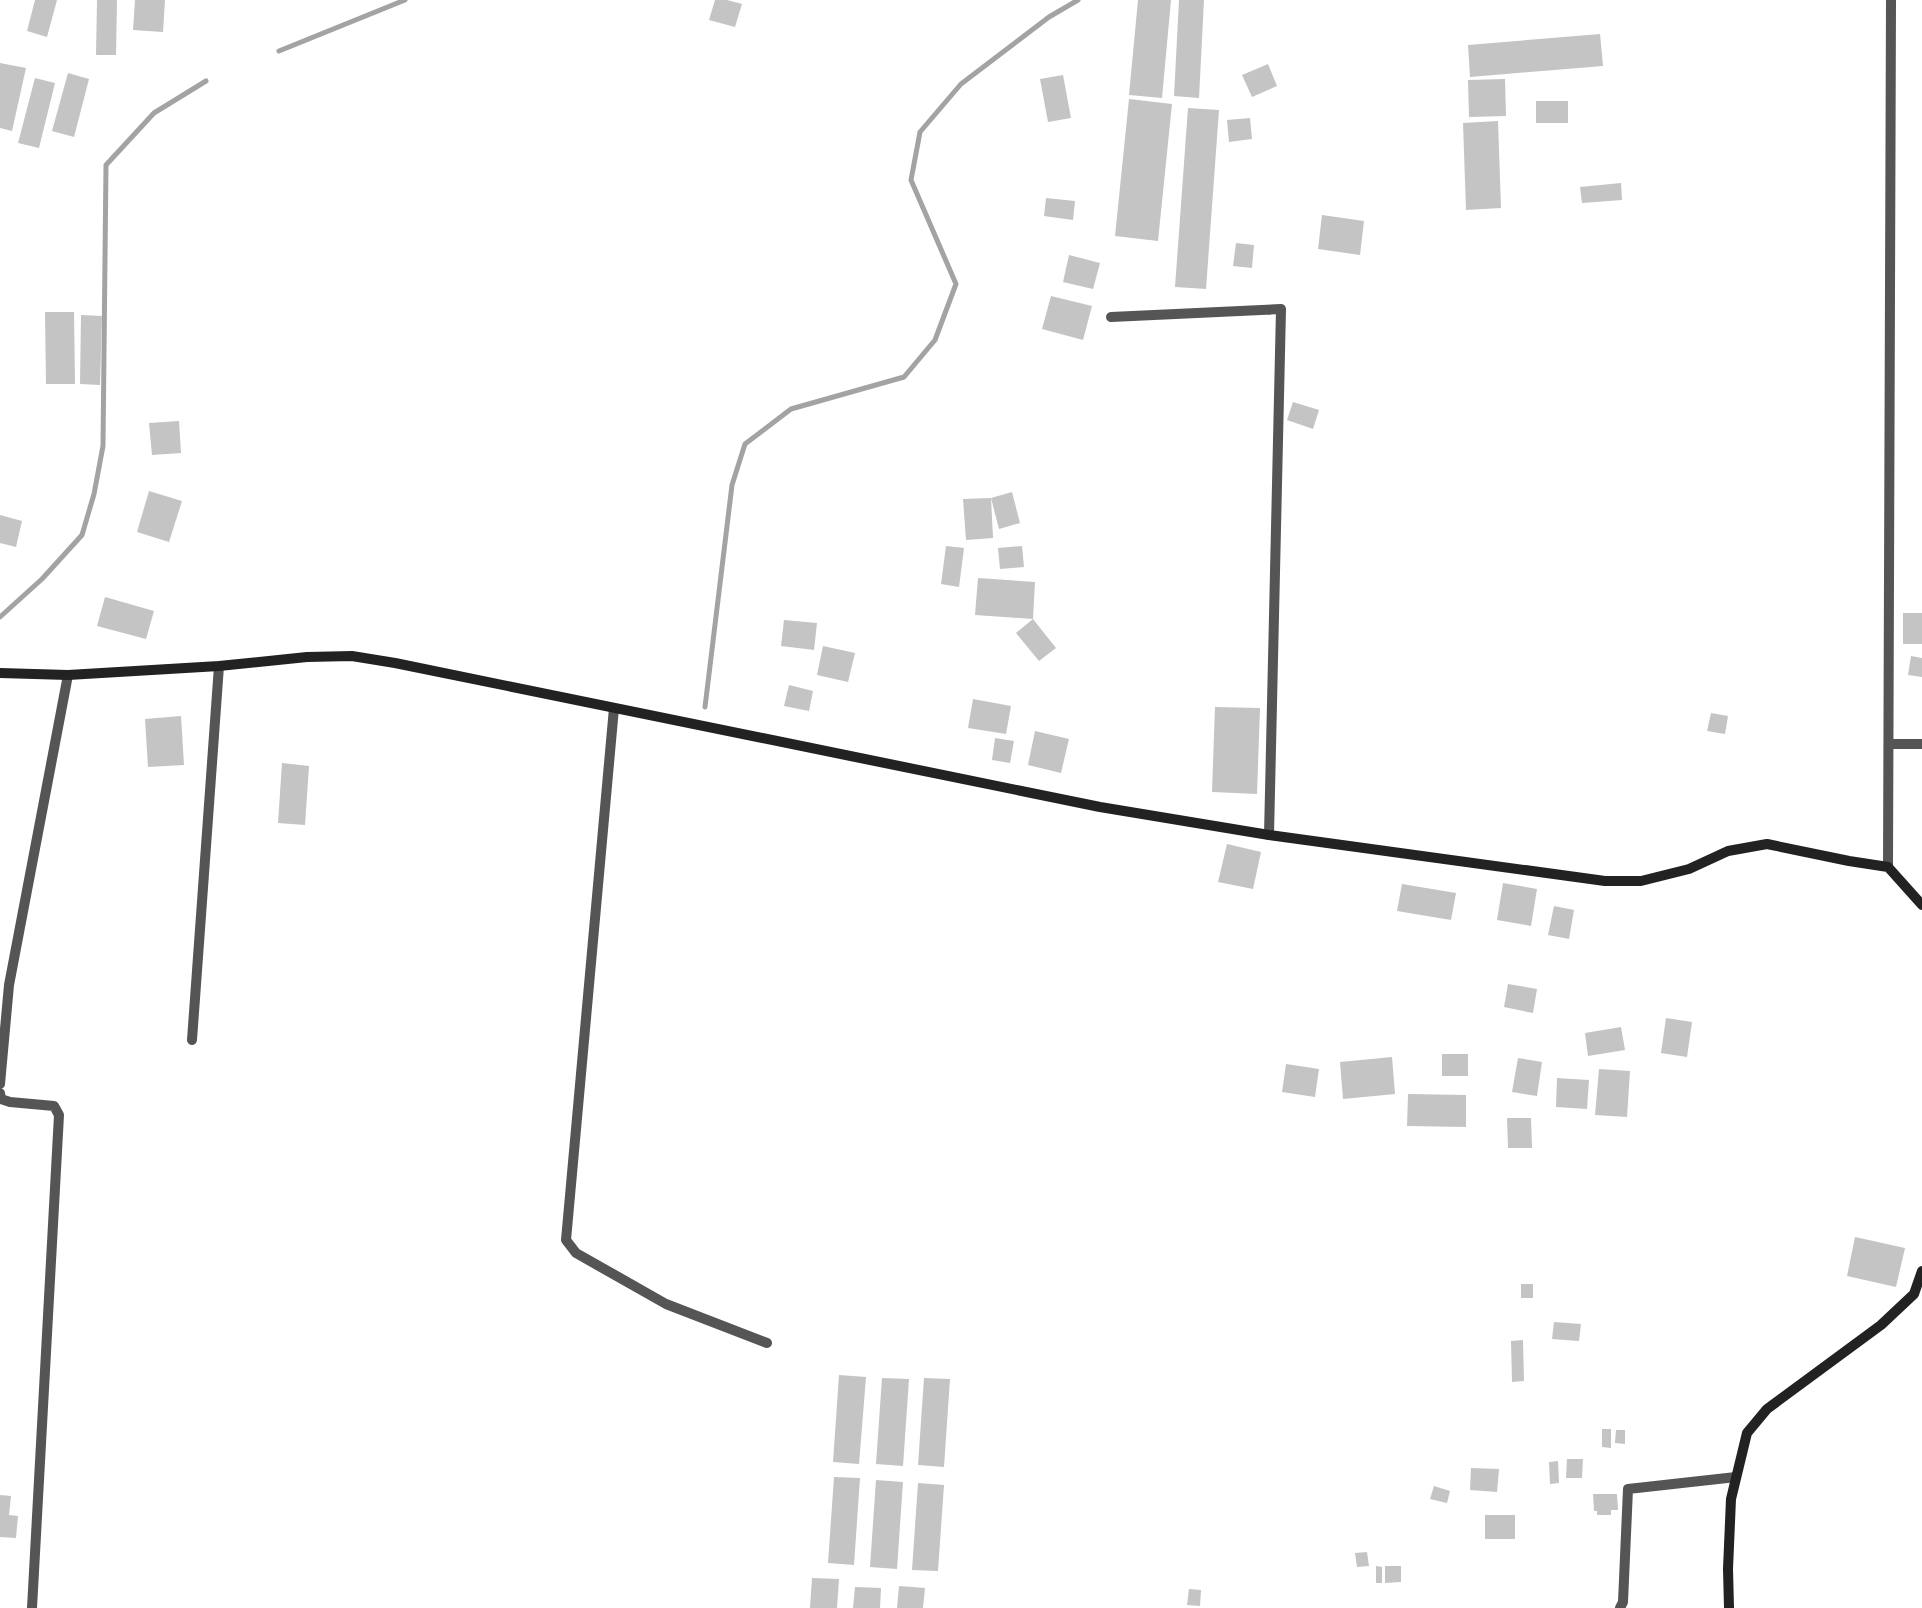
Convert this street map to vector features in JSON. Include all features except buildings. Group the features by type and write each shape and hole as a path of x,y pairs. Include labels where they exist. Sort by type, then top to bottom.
{"street":[{"path":"1888,867 1891,0"},
{"path":"1111,317 1281,309 1269,835"},
{"path":"0,673 68,675 218,666 307,656 352,656 395,663 1100,806 1269,835 1605,881 1640,881 1689,869 1728,851 1767,844 1849,862 1888,867 1922,905"},
{"path":"192,1040 218,666"},
{"path":"0,1084 9,985 68,675"},
{"path":"614,708 566,1240 576,1253 666,1304 767,1343"},
{"path":"1889,744 1922,744"},
{"path":"0,1093 1,1100 54,1106 58,1115 32,1608"},
{"path":"1729,1608 1728,1569 1731,1499 1747,1433 1767,1410 1881,1325 1914,1294 1922,1272"},
{"path":"1620,1608 1624,1602 1628,1489 1736,1478"}],"waterway":[{"path":"279,51 405,0"},
{"path":"705,707 732,485 745,444 791,409 904,377 935,340 956,284 911,180 920,132 961,84 1049,17 1078,0"},
{"path":"0,617 42,579 82,535 94,494 103,446 106,165 154,113 206,81"}]}
